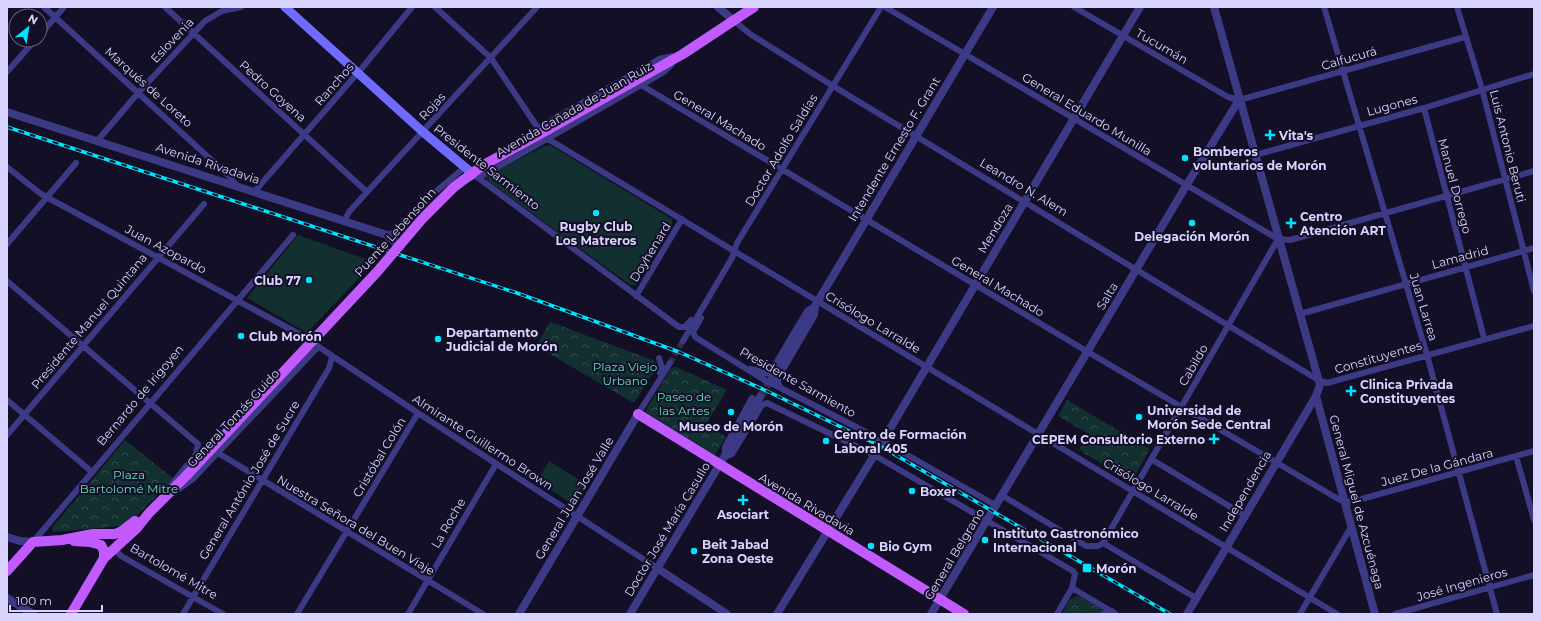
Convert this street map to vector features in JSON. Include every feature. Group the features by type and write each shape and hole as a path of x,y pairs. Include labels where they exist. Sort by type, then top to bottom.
{"main road":[{"name":"Presidente Sarmiento","path":"285,7 423,132 473,174"},
{"name":"Avenida Cañada de Juan Ruiz","path":"666,64 754,7"},
{"name":"Puente Lebensohn","path":"187,474 377,272 422,219 454,187 482,166 666,64"},
{"name":"Avenida Cañada de Juan Ruiz","path":"315,344 377,274 397,244 423,217 473,174"},
{"name":"Avenida Rivadavia","path":"638,414 722,461 828,532 964,614"},
{"name":"General Tomás Guido","path":"71,614 104,558 137,528 148,513 187,474"},
{"name":"Bartolomé Mitre","path":"33,542 62,540 86,535 119,532 148,513"},
{"path":"62,540 97,543 104,551 104,558"},
{"name":"Bernardo de Irigoyen","path":"7,571 33,542"}],"street":[{"name":"Marqués de Loreto","path":"44,7 230,177 237,186"},
{"path":"48,25 64,7"},
{"name":"Pedro Goyena","path":"165,7 367,192"},
{"name":"Eslovenia","path":"98,140 138,93 205,21 215,15 241,7"},
{"name":"Ranchos","path":"254,192 358,73 412,7"},
{"name":"Crisólogo Larralde","path":"435,7 491,58 544,131 682,219 817,302 1337,614"},
{"name":"Rojas","path":"344,222 349,212 537,7"},
{"name":"Leandro N. Alem","path":"718,7 750,34 833,86 1320,381"},
{"name":"Doctor Adolfo Saldías","path":"694,335 702,316 703,306 734,250 881,7"},
{"name":"General Eduardo Munilla","path":"885,7 1074,120 1278,239"},
{"name":"Intendente Ernesto F. Grant","path":"771,382 993,7"},
{"name":"Tucumán","path":"1074,7 1228,97 1240,100"},
{"name":"Mendoza","path":"777,614 883,441 1140,7"},
{"path":"1214,7 1278,239 1320,381"},
{"name":"Juan Larrea","path":"1324,7 1427,355 1497,614"},
{"name":"Luis Antonio Beruti","path":"1457,7 1482,89 1534,291"},
{"name":"Calfucurá","path":"1240,100 1465,37"},
{"path":"7,72 28,48"},
{"name":"Avenida Cañada de Juan Ruiz","path":"473,174 538,138 544,131 641,85 664,72 683,54"},
{"name":"Avenida Cañada de Juan Ruiz","path":"473,174 484,176 544,131 659,59 683,54"},
{"name":"Lugones","path":"1255,155 1424,108 1534,74"},
{"name":"General Machado","path":"641,85 781,170 1275,463 1346,502"},
{"name":"Salta","path":"997,506 1186,186 1240,100"},
{"name":"Manuel Dorrego","path":"1424,108 1484,338"},
{"name":"Avenida Rivadavia","path":"7,112 98,140 387,235 397,244"},
{"path":"7,244 76,163"},
{"name":"Juan Azopardo","path":"7,167 36,192 238,300 315,344"},
{"path":"387,235 395,232 428,198 465,167"},
{"path":"1278,239 1290,240 1384,212 1534,171"},
{"name":"Presidente Sarmiento","path":"473,174 679,327 682,328 687,325"},
{"name":"Presidente Manuel Quintana","path":"7,435 204,204"},
{"name":"Doyhenard","path":"636,296 682,219"},
{"name":"Bernardo de Irigoyen","path":"33,542 293,235"},
{"name":"Cabildo","path":"1102,543 1278,239"},
{"name":"Lamadrid","path":"1300,314 1534,248"},
{"path":"7,281 151,403"},
{"name":"Intendente Ernesto F. Grant","path":"748,370 754,368 765,374 770,373 807,311 817,302"},
{"name":"Intendente Ernesto F. Grant","path":"782,389 778,383 778,378 815,315 817,302"},
{"path":"683,341 703,306"},
{"name":"Doctor Adolfo Saldías","path":"687,325 695,312 703,306"},
{"name":"Constituyentes","path":"1320,381 1327,384 1484,338 1534,326"},
{"name":"Presidente Sarmiento","path":"694,335 696,338 748,370 883,441 997,506"},
{"name":"Almirante Guillermo Brown","path":"315,344 332,357 657,568"},
{"name":"General Tomás Guido","path":"162,500 187,485 218,454 315,344"},
{"name":"General António José de Sucre","path":"183,614 329,368 332,357"},
{"name":"General Juan José Valle","path":"650,394 650,390 662,368 659,358"},
{"name":"General Juan José Valle","path":"519,614 670,363"},
{"name":"Independencia","path":"1189,613 1196,598 1275,463 1316,396 1320,387 1320,381"},
{"name":"General Miguel de Azcuénaga","path":"1316,396 1346,502 1375,614"},
{"path":"7,400 92,472"},
{"path":"759,400 874,455 1072,571 1075,577 1072,588 1057,614"},
{"name":"Doctor José María Casullo","path":"630,614 759,400"},
{"name":"General Tomás Guido","path":"151,403 195,440 199,447 196,454 162,500"},
{"name":"Cristóbal Colón","path":"297,614 418,413"},
{"name":"Juez De la Gándara","path":"1346,502 1534,451"},
{"name":"Nuestra Señora del Buen Viaje","path":"218,454 483,614"},
{"path":"1516,456 1534,520"},
{"path":"1151,459 1244,516"},
{"name":"La Roche","path":"408,614 496,464"},
{"path":"1003,496 1086,546 1098,546 1102,543 1196,598"},
{"name":"General Belgrano","path":"931,614 997,506"},
{"path":"1300,614 1352,527"},
{"name":"Bartolomé Mitre","path":"7,538 33,542"},
{"name":"Bartolomé Mitre","path":"114,548 122,556 223,614"},
{"path":"657,568 728,614"},
{"name":"José Ingenieros","path":"1395,614 1534,575"},
{"path":"1072,588 1114,613"},
{"path":"7,598 33,614"},
{"path":"1103,614 1114,613"}],"green space":[{"name":"Rugby Club Los Matreros","path":"550,145 672,219 672,225 636,285 630,285 487,180 487,176 544,146"},
{"name":"Club 77","path":"298,235 374,262 307,333 247,298"},
{"name":"Plaza Viejo Urbano","path":"550,322 655,361 657,366 634,403 536,346"},
{"name":"Paseo de las Artes","path":"676,367 727,390 706,424 726,437 715,455 645,412 671,368"},
{"path":"1067,400 1150,449 1132,481 1079,450 1087,433 1058,416"},
{"name":"Plaza Bartolomé Mitre","path":"125,440 174,479 132,520 122,526 53,532 52,528"},
{"path":"549,461 586,484 575,504 571,503 537,481"},
{"path":"1077,596 1110,614 1062,614 1070,599"}],"tunnel":[{"path":"670,363 683,341"},
{"path":"760,397 771,380"}],"railway":[{"path":"7,127 517,293 679,352 769,392 880,446 1170,614"}],"place":[{"name":"Vita's","path":"1270,135"},
{"name":"Bomberos voluntarios de Morón","path":"1185,158"},
{"name":"Rugby Club Los Matreros","path":"596,213"},
{"name":"Delegación Morón","path":"1192,223"},
{"name":"Centro Atención ART","path":"1291,223"},
{"name":"Club 77","path":"309,280"},
{"name":"Club Morón","path":"241,336"},
{"name":"Departamento Judicial de Morón","path":"438,339"},
{"name":"Clinica Privada Constituyentes","path":"1351,391"},
{"name":"Museo de Morón","path":"731,412"},
{"name":"Universidad de Morón Sede Central","path":"1139,417"},
{"name":"CEPEM Consultorio Externo","path":"1214,439"},
{"name":"Centro de Formación Laboral 405","path":"826,441"},
{"name":"Boxer","path":"912,491"},
{"name":"Asociart","path":"743,500"},
{"name":"Instituto Gastronómico Internacional","path":"985,540"},
{"name":"Bio Gym","path":"871,546"},
{"name":"Beit Jabad Zona Oeste","path":"694,551"},
{"name":"Morón","path":"1087,568"}]}
